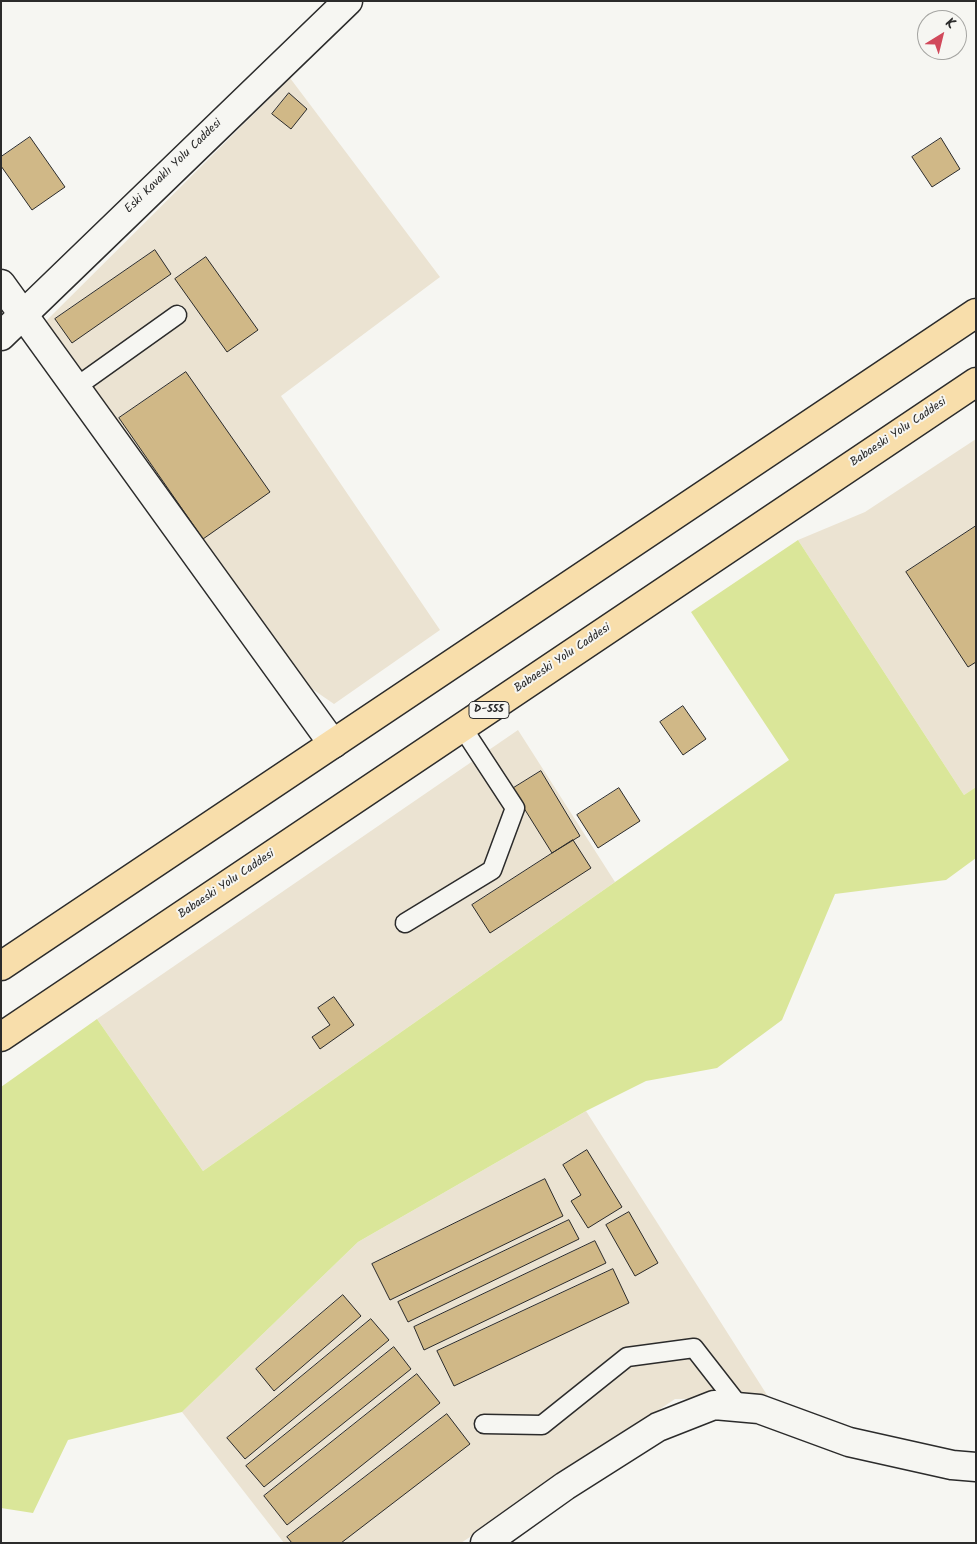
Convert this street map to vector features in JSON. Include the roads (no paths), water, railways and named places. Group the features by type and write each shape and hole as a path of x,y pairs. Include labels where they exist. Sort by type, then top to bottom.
{"highway":[{"path":"1,966 976,312"},
{"name":"Babaeski Yolu Caddesi","path":"1,1037 976,382"}],"street":[{"name":"Eski Kavaklı Yolu Caddesi","path":"1,336 23,312 348,1"},
{"path":"1,284 23,312 332,744"},
{"path":"485,1543 565,1486 658,1427 714,1405 759,1409 849,1442 952,1465 976,1467"}],"lane":[{"path":"76,387 177,315"},
{"path":"405,923 492,870 515,808 462,727"},
{"path":"484,1424 542,1425 627,1358 694,1348 740,1407"}]}
